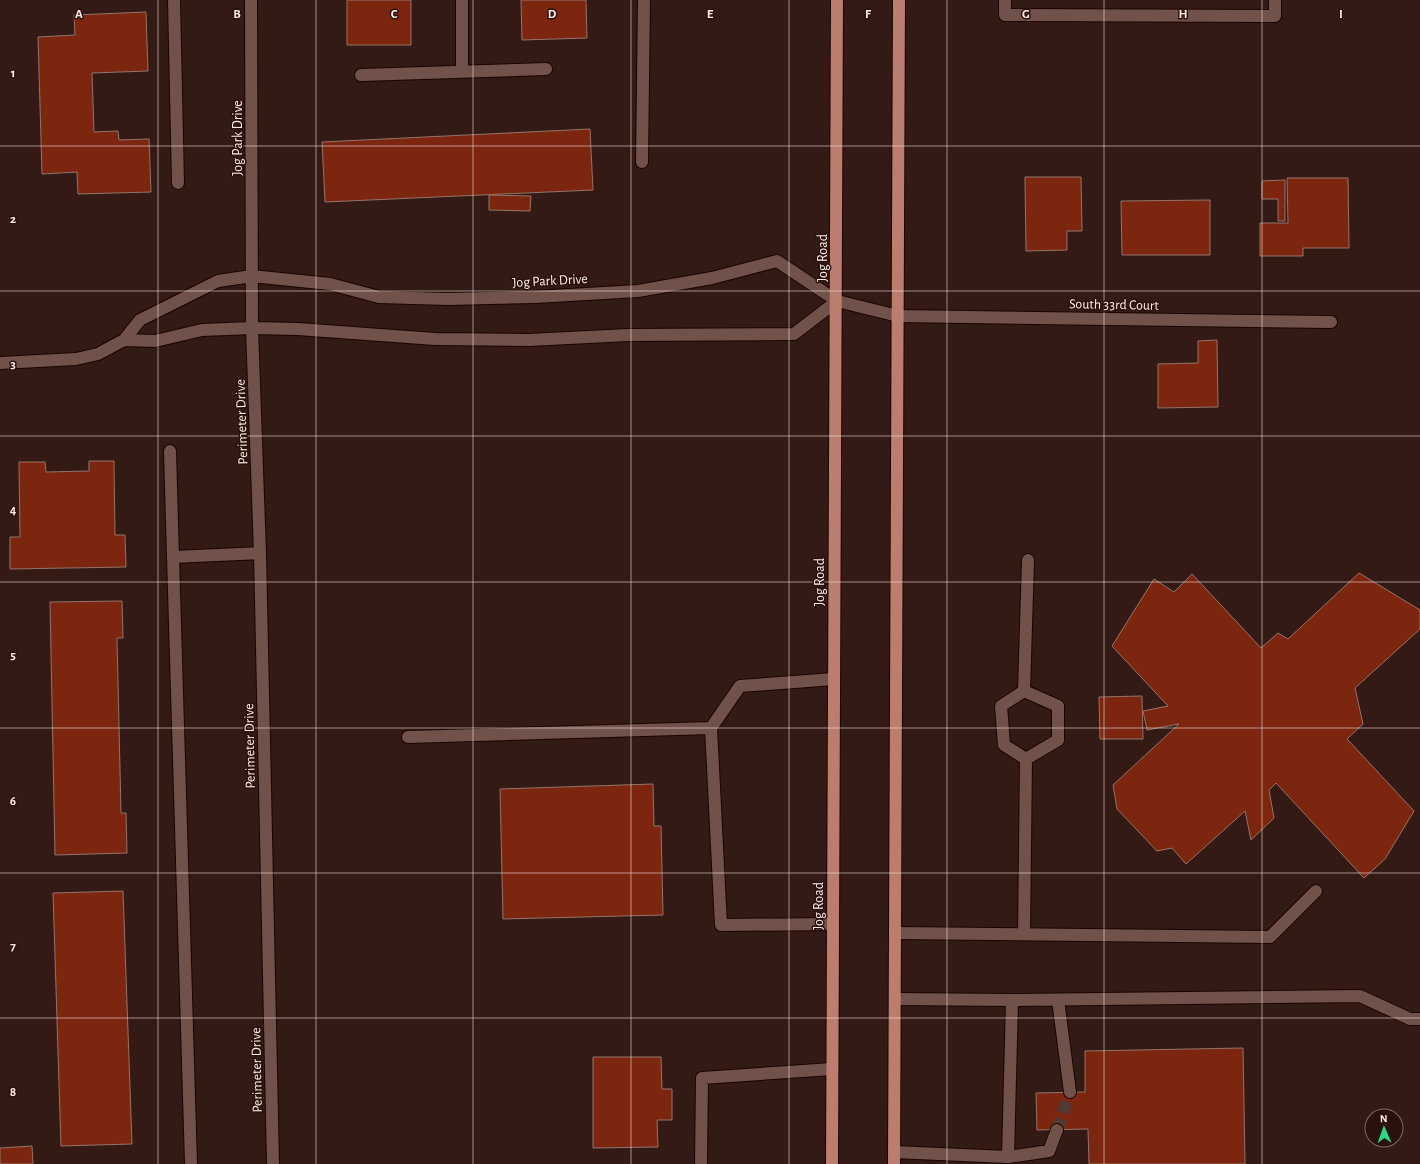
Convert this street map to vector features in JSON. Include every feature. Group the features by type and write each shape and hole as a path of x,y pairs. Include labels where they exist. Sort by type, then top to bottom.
{"main road":[{"name":"Jog Road","path":"832,1164 837,301 837,0"},
{"path":"894,1158 899,0"}],"street":[{"path":"174,0 178,183"},
{"name":"Jog Park Drive","path":"251,0 252,328"},
{"path":"462,0 462,71"},
{"path":"642,162 644,0"},
{"path":"1005,0 1005,15 1275,16 1275,0"},
{"path":"361,75 546,69"},
{"name":"Jog Park Drive","path":"0,363 76,359 98,354 124,340 140,320 218,281 252,276 330,284 378,297 448,299 535,297 638,291 712,278 777,261 837,301 898,316"},
{"path":"124,340 155,341 202,330 252,328 298,328 435,339 506,340 628,335 794,334 837,301"},
{"name":"South 33rd Court","path":"898,316 1331,322"},
{"name":"Perimeter Drive","path":"252,328 260,553 273,1164"},
{"path":"170,451 192,1164"},
{"path":"173,557 260,553"},
{"path":"1024,691 1028,560"},
{"path":"833,924 721,924 711,728 740,686 834,679"},
{"path":"1024,691 1058,706 1058,740 1026,759"},
{"path":"1024,691 1001,706 1004,745 1026,759"},
{"path":"408,737 711,728"},
{"path":"1024,934 1026,759"},
{"path":"895,933 1270,937 1316,891"},
{"path":"895,999 1058,1000 1360,996 1410,1019 1420,1019"},
{"path":"1008,1157 1012,1000"},
{"path":"1058,1000 1070,1092"},
{"path":"701,1164 702,1078 832,1069"},
{"path":"894,1158 1008,1157 1049,1151 1057,1130"}],"building":[{"path":"347,0 411,0 411,45 347,45"},
{"path":"521,0 586,0 587,38 522,40"},
{"path":"146,12 148,71 92,73 94,132 118,131 119,140 149,139 151,192 78,194 77,172 42,174 38,37 75,35 74,15"},
{"path":"590,129 593,190 325,202 322,142"},
{"path":"1025,177 1081,177 1082,231 1067,231 1067,250 1026,251"},
{"path":"1287,178 1348,178 1349,248 1303,248 1303,256 1260,256 1260,223 1288,223"},
{"path":"1285,180 1285,221 1278,221 1278,199 1262,199 1262,181"},
{"path":"489,195 531,196 530,211 489,210"},
{"path":"1210,200 1210,255 1122,255 1121,201"},
{"path":"1217,340 1218,407 1158,408 1158,364 1198,363 1198,341"},
{"path":"89,461 114,461 115,535 125,535 126,567 10,569 10,537 20,537 19,462 45,462 46,472 89,471"},
{"path":"1359,573 1420,610 1420,629 1355,688 1363,724 1347,739 1414,811 1385,859 1364,878 1276,783 1269,790 1274,818 1251,840 1245,811 1186,864 1172,848 1157,851 1117,809 1113,785 1179,724 1147,730 1143,711 1168,706 1112,646 1154,579 1174,592 1192,574 1261,648 1278,633 1288,639"},
{"path":"122,601 123,638 117,638 121,813 126,813 127,853 55,855 50,602"},
{"path":"1142,696 1143,739 1100,739 1099,697"},
{"path":"653,784 654,826 661,826 663,915 503,919 500,789"},
{"path":"123,891 132,1144 61,1146 53,893"},
{"path":"1243,1048 1245,1164 1089,1164 1088,1129 1037,1130 1036,1093 1085,1092 1085,1051"},
{"path":"593,1057 661,1057 662,1089 672,1089 672,1120 657,1120 658,1147 593,1148"},
{"path":"32,1146 33,1164 0,1164 0,1148"}],"tunnel":[{"path":"1057,1130 1070,1092"}]}
